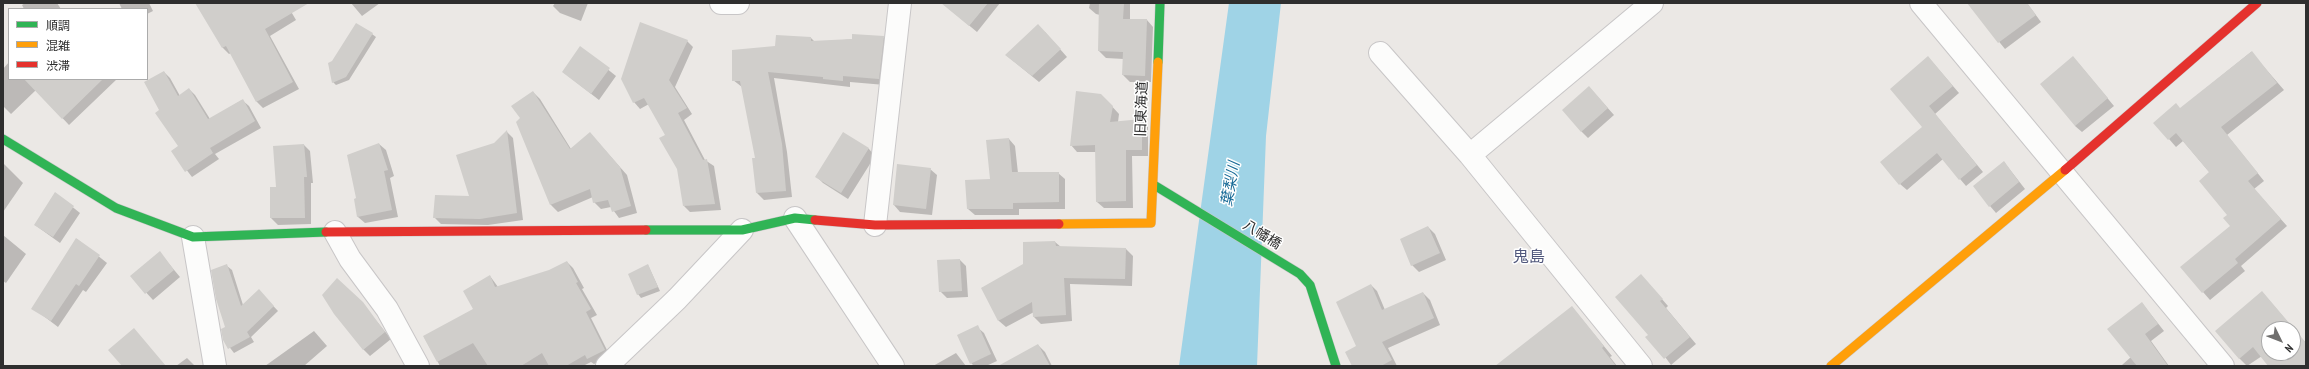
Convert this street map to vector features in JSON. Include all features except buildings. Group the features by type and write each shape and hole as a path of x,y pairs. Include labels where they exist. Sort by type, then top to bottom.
{"street":[{"path":"721,3 738,3"},
{"path":"3,140 116,208 193,237 335,232 742,230 795,218 875,225 900,3"},
{"name":"旧東海道","path":"875,225 1151,223 1154,185 1160,3"},
{"path":"1470,155 1652,3"},
{"path":"1921,3 2223,366"},
{"path":"1831,366 2063,172 2257,3"},
{"path":"1380,52 1470,155 1641,366"},
{"name":"八幡橋","path":"1154,185 1300,274 1310,285 1336,366"},
{"path":"795,218 893,366"},
{"path":"607,366 676,299 742,230"},
{"path":"335,232 350,259 387,309 418,366"},
{"path":"193,237 215,366"}],"water":[{"name":"葉梨川","path":"1229,3 1281,3 1266,136 1257,366 1179,366"}],"traffic: fast":[{"path":"1158,62 1160,3"},
{"path":"3,139 116,208 193,237 326,232"},
{"path":"1154,185 1300,274 1310,285 1336,366"},
{"path":"646,230 742,230 795,218 815,220"}],"traffic: slow":[{"path":"1059,224 1151,223 1158,62"},
{"path":"1831,366 2065,170"}],"traffic: jam":[{"path":"2065,170 2257,3"},
{"path":"815,220 875,225 1059,224"},
{"path":"326,232 646,230"}],"district":[{"name":"鬼島","path":"1529,257"}]}
